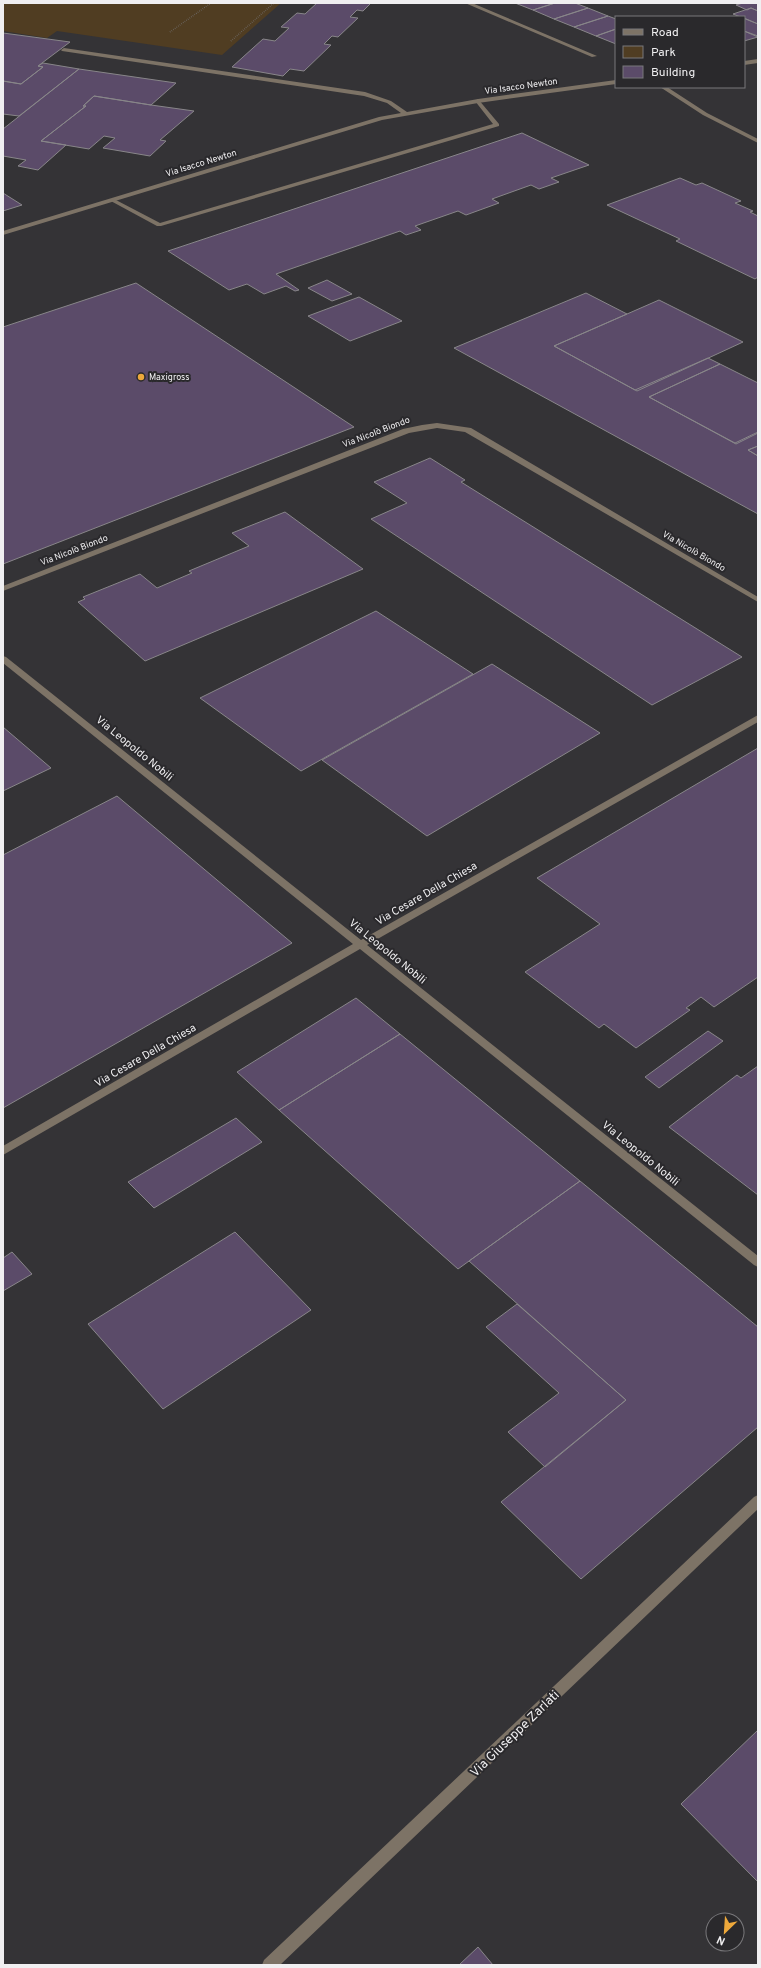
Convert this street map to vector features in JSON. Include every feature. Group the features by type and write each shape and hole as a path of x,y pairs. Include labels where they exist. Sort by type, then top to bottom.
{"street":[{"path":"468,3 594,56"},
{"path":"64,50 365,94 390,102 405,113"},
{"path":"745,63 758,61"},
{"name":"Via Isacco Newton","path":"3,233 296,143 405,113 478,101 615,82"},
{"path":"665,88 705,114 758,141"},
{"path":"112,200 159,225 497,125 478,101"},
{"name":"Via Nicolò Biondo","path":"3,589 406,431 420,426 436,424 468,430 758,600"},
{"name":"Via Leopoldo Nobili","path":"3,658 758,1262"},
{"name":"Via Cesare Della Chiesa","path":"3,1151 361,944 758,718"},
{"name":"Via Giuseppe Zarlati","path":"269,1965 758,1501"}],"path":[{"path":"199,70 274,3"}],"green space":[{"path":"3,3 281,3 222,55 57,31 47,38 3,31"}],"building":[{"path":"317,3 371,3 363,11 357,10 350,17 358,18 338,37 332,36 324,44 331,45 304,71 290,69 283,76 232,67 263,39 275,41 289,28 281,27 297,13 305,14"},
{"path":"515,3 555,3 533,10"},
{"path":"555,3 575,3 588,8 554,19 533,10"},
{"path":"743,3 758,3 758,11 751,8 747,10 736,5"},
{"path":"588,8 608,16 574,27 554,19"},
{"path":"751,8 758,11 758,24 745,19 745,16 733,14"},
{"path":"608,16 615,19 615,29 596,36 574,27"},
{"path":"745,18 758,24 758,36 745,31"},
{"path":"615,29 615,44 596,36"},
{"path":"745,31 758,37 745,41"},
{"path":"3,33 70,42 38,66 43,67 21,84 3,81"},
{"path":"43,63 79,69 19,116 3,114 3,81 21,84 43,67 38,66"},
{"path":"79,69 176,83 151,105 94,96 83,106 86,106 41,141 66,145 38,170 18,166 26,160 3,156 3,129"},
{"path":"94,96 194,111 160,140 166,141 150,156 103,148 115,138 104,136 89,149 41,141 86,106 83,106"},
{"path":"522,133 589,165 551,178 559,182 539,189 531,185 492,199 499,203 466,215 458,211 415,226 421,230 406,235 400,231 276,274 299,290 295,291 286,286 264,294 247,284 229,290 168,251"},
{"path":"680,178 696,185 702,183 741,201 735,203 753,211 750,212 758,216 758,277 755,279 676,241 680,239 607,205"},
{"path":"3,193 22,205 3,211"},
{"path":"327,280 352,294 332,301 308,288"},
{"name":"Maxigross","path":"136,283 354,427 3,564 3,327"},
{"path":"586,293 627,314 554,346 635,390 708,358 720,364 649,397 735,443 758,432 758,446 748,450 758,456 758,514 454,348"},
{"path":"359,297 402,321 350,341 308,316"},
{"path":"659,300 743,342 637,391 554,346"},
{"path":"720,364 758,383 758,433 736,444 649,397"},
{"path":"758,446 758,456 748,450"},
{"path":"430,458 465,480 461,482 742,657 652,705 371,519 407,503 374,482"},
{"path":"285,512 363,569 145,661 78,602 85,599 83,597 140,574 157,588 192,573 189,571 249,546 232,533"},
{"path":"376,611 473,674 301,771 200,698"},
{"path":"492,664 600,733 427,836 322,760"},
{"path":"3,727 51,768 3,791"},
{"path":"758,748 758,977 714,1007 701,997 686,1008 690,1010 636,1048 604,1024 599,1028 525,972 600,924 537,878"},
{"path":"117,796 292,943 3,1108 3,855"},
{"path":"356,998 400,1034 279,1110 237,1072"},
{"path":"708,1031 723,1041 659,1088 645,1077"},
{"path":"400,1034 580,1181 458,1269 279,1110"},
{"path":"758,1066 758,1195 669,1127 737,1075 741,1078"},
{"path":"236,1118 262,1142 154,1208 128,1182"},
{"path":"580,1181 758,1327 758,1427 581,1579 501,1502 626,1400 469,1261"},
{"path":"235,1232 311,1310 163,1409 88,1324"},
{"path":"12,1252 32,1274 3,1291 3,1258"},
{"path":"517,1304 626,1400 545,1467 508,1432 559,1393 486,1327"},
{"path":"758,1730 758,1882 681,1804"},
{"path":"478,1947 493,1965 459,1965"}],"place":[{"name":"Maxigross","path":"141,377"}]}
